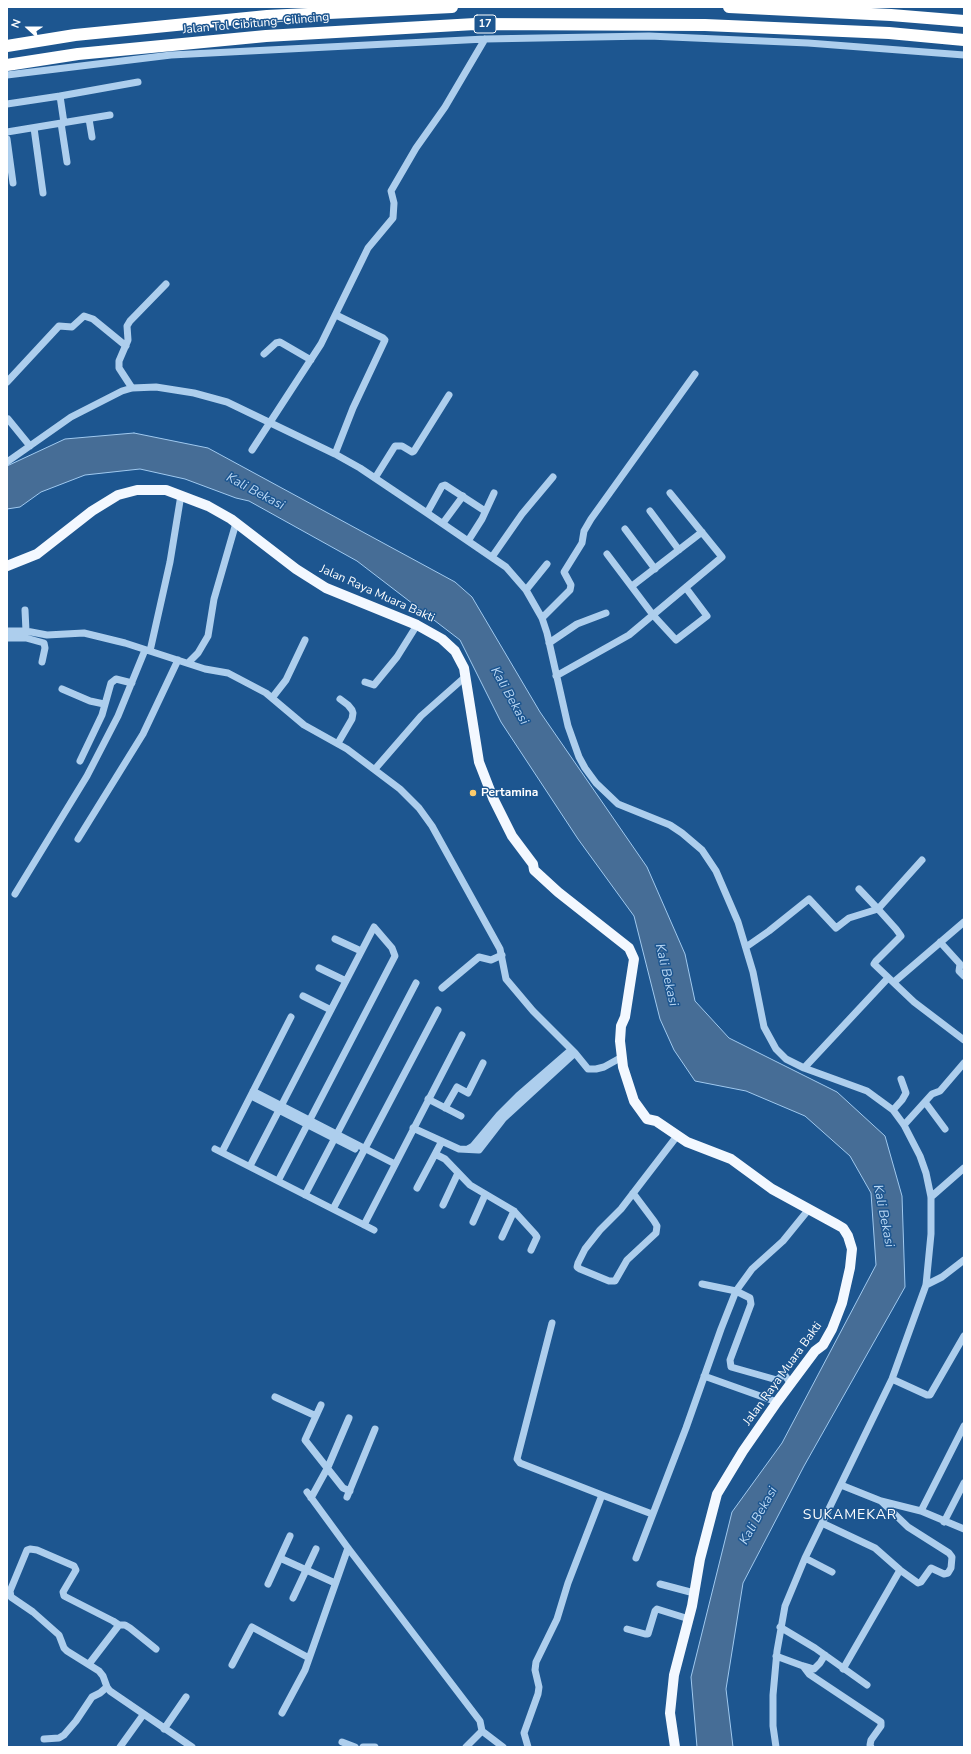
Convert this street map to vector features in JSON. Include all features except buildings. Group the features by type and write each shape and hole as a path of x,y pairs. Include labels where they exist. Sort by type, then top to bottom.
{"highway":[{"name":"Jalan Tol Cibitung–Cilincing","path":"7,46 75,35 267,16 452,7"},
{"path":"729,7 891,14 964,21"},
{"name":"Jalan Tol Cibitung–Cilincing","path":"7,65 78,54 266,36 475,24 705,25 889,33 964,40"}],"main road":[{"name":"Jalan Raya Muara Bakti","path":"7,566 37,554 92,511 118,495 146,489 166,490 208,506 236,523 326,588 417,625 442,639 456,651 464,668 479,762 493,798 512,836 533,864 534,870 558,892 629,948 634,959 624,1017 620,1026 622,1057 634,1101 647,1119 656,1121 677,1136 731,1159 772,1189 843,1228 850,1241 851,1258 845,1291 832,1329 823,1345 815,1350 743,1451 717,1494 700,1559 689,1619 676,1665 672,1688 670,1713 675,1747"}],"street":[{"path":"7,75 171,55 485,39 649,36 808,43 964,55"},
{"path":"252,450 321,344 368,248 393,218 394,203 391,191 416,148 445,106 485,39"},
{"path":"7,104 138,82"},
{"path":"60,96 68,162"},
{"path":"7,132 110,115"},
{"path":"89,119 92,137"},
{"path":"34,128 43,194"},
{"path":"7,139 13,183"},
{"path":"132,388 120,368 119,360 126,346 127,326 130,321 166,284"},
{"path":"335,454 353,408 385,343 384,338 336,315"},
{"path":"7,382 59,326 72,327 84,316 93,318 126,346"},
{"path":"264,354 276,343 280,342 311,360"},
{"path":"542,618 570,590 571,585 564,572 579,550 584,531 591,519 695,374"},
{"path":"7,462 80,412 115,394 132,388 168,388 212,397 227,402 335,454 428,513 506,567 519,580 542,618 568,726 579,757 585,768 596,783 618,804 670,825 682,832 702,850 716,871 728,896 746,947 766,1034 781,1054 790,1061 804,1068 867,1091 893,1110 904,1125 920,1156 926,1173 931,1197 931,1234 926,1285 892,1379 790,1592 780,1627 776,1656 772,1711 776,1747"},
{"path":"375,478 395,446 402,446 412,452 414,451 449,395"},
{"path":"8,419 30,446"},
{"path":"492,557 522,514 553,477"},
{"path":"428,513 443,485 447,486 486,511"},
{"path":"468,541 486,511 494,493"},
{"path":"556,676 629,635 722,557 670,493"},
{"path":"15,894 87,776 118,716 148,650 170,562 181,495"},
{"path":"443,523 463,496"},
{"path":"650,511 679,550"},
{"path":"188,663 198,653 208,636 214,599 236,523"},
{"path":"625,529 655,569"},
{"path":"632,586 702,532"},
{"path":"607,554 653,615 676,640 707,616 686,588"},
{"path":"526,590 547,564"},
{"path":"25,610 26,631"},
{"path":"549,642 577,624 606,613"},
{"path":"365,682 374,685 398,657 417,625"},
{"path":"7,631 26,631 47,635 84,633 148,650 204,669 228,673 261,690 304,724 338,744 375,769 412,800 432,826 500,949 506,979 534,1011 573,1051 585,1067 592,1069 604,1066 622,1057"},
{"path":"42,662 45,648 44,643 47,635"},
{"path":"7,638 26,638 44,643"},
{"path":"272,698 286,680 305,640"},
{"path":"78,839 143,734 178,660"},
{"path":"375,769 421,716 466,677"},
{"path":"80,761 102,715 111,683 116,679 132,683"},
{"path":"62,689 90,701 104,704"},
{"path":"338,744 352,719 353,713 348,705 340,699"},
{"path":"746,947 770,931 809,899 836,928 849,918 878,909 922,860"},
{"path":"859,889 901,934 899,939 875,962 875,965 914,1002 964,1040"},
{"path":"804,1068 891,980 964,922"},
{"path":"250,1166 374,927 392,948 395,956 278,1181"},
{"path":"335,939 361,951"},
{"path":"940,942 960,963 959,971 964,976"},
{"path":"442,988 480,957 491,960 502,956"},
{"path":"319,968 346,981"},
{"path":"305,1195 416,982"},
{"path":"303,996 331,1010"},
{"path":"333,1209 438,1010"},
{"path":"291,1017 252,1093 218,1150 374,1230"},
{"path":"364,1225 462,1035"},
{"path":"414,1128 459,1149 468,1149 573,1051"},
{"path":"445,1108 457,1087 468,1093 483,1063"},
{"path":"904,1125 932,1094 940,1090 964,1063"},
{"path":"893,1110 906,1093 901,1079"},
{"path":"252,1093 394,1166"},
{"path":"428,1099 460,1116"},
{"path":"925,1102 945,1129"},
{"path":"634,1193 657,1226 656,1233 627,1260 615,1281 609,1281 577,1267 585,1249 634,1193 677,1136"},
{"path":"417,1188 442,1141"},
{"path":"435,1154 445,1159 470,1185 514,1211 535,1234 536,1237 531,1250"},
{"path":"931,1197 964,1168"},
{"path":"443,1205 458,1173"},
{"path":"473,1222 485,1194"},
{"path":"636,1558 686,1428 736,1291 752,1269 783,1241 809,1210"},
{"path":"502,1237 514,1211"},
{"path":"926,1285 942,1277 964,1260"},
{"path":"702,1284 736,1291 748,1296 751,1300 730,1365 735,1368 777,1380 784,1374 791,1384"},
{"path":"552,1323 517,1459 520,1463 652,1514"},
{"path":"892,1379 930,1395 964,1336"},
{"path":"704,1376 778,1402"},
{"path":"275,1397 316,1416"},
{"path":"321,1405 305,1440 349,1494 375,1429"},
{"path":"349,1418 328,1467 309,1495 480,1721 482,1731 503,1747"},
{"path":"921,1511 964,1426"},
{"path":"944,1522 964,1482"},
{"path":"841,1485 881,1501 921,1511 944,1522 964,1529"},
{"path":"528,1747 524,1733 540,1687 535,1670 536,1662 557,1619 568,1583 602,1495"},
{"path":"822,1523 875,1548 900,1570 919,1583 931,1568 944,1574 948,1573 953,1563 952,1557 949,1553 908,1527 881,1501"},
{"path":"268,1584 290,1536"},
{"path":"282,1713 305,1670 334,1583 348,1548"},
{"path":"293,1598 316,1549"},
{"path":"156,1649 125,1625 119,1625 64,1596 63,1592 76,1570 74,1566 37,1550 28,1550 10,1591 11,1597 33,1612 59,1635 64,1648 67,1651 99,1671 103,1676 106,1687 143,1715 192,1747"},
{"path":"280,1558 334,1583"},
{"path":"805,1558 832,1572"},
{"path":"843,1669 900,1570"},
{"path":"660,1584 694,1593"},
{"path":"628,1629 647,1634 657,1609 689,1619"},
{"path":"89,1664 119,1625"},
{"path":"232,1665 252,1627 309,1658"},
{"path":"780,1627 825,1655 867,1685"},
{"path":"776,1656 814,1669 825,1655"},
{"path":"803,1666 809,1674 881,1722 881,1726 871,1740 871,1747"},
{"path":"44,1739 59,1738 64,1735 80,1716 92,1697 100,1693 106,1687"},
{"path":"164,1729 186,1697"},
{"path":"120,1747 143,1715"},
{"path":"466,1747 482,1731"},
{"path":"342,1742 355,1747"},
{"path":"363,1747 375,1747"}],"water":[{"name":"Kali Bekasi","path":"134,433 208,448 455,582 472,597 540,712 647,867 685,954 695,1001 729,1038 837,1092 885,1136 902,1196 905,1287 804,1466 743,1583 726,1689 733,1747 697,1747 691,1677 732,1512 782,1443 876,1265 871,1193 850,1156 805,1116 746,1091 695,1081 674,1050 660,1019 634,916 578,839 501,722 460,640 357,561 249,501 236,498 185,479 140,469 85,475 41,492 20,507 7,509 7,466 65,439"}],"place":[{"name":"Pertamina","path":"473,793"}],"district":[{"name":"SUKAMEKAR","path":"850,1516"}]}
